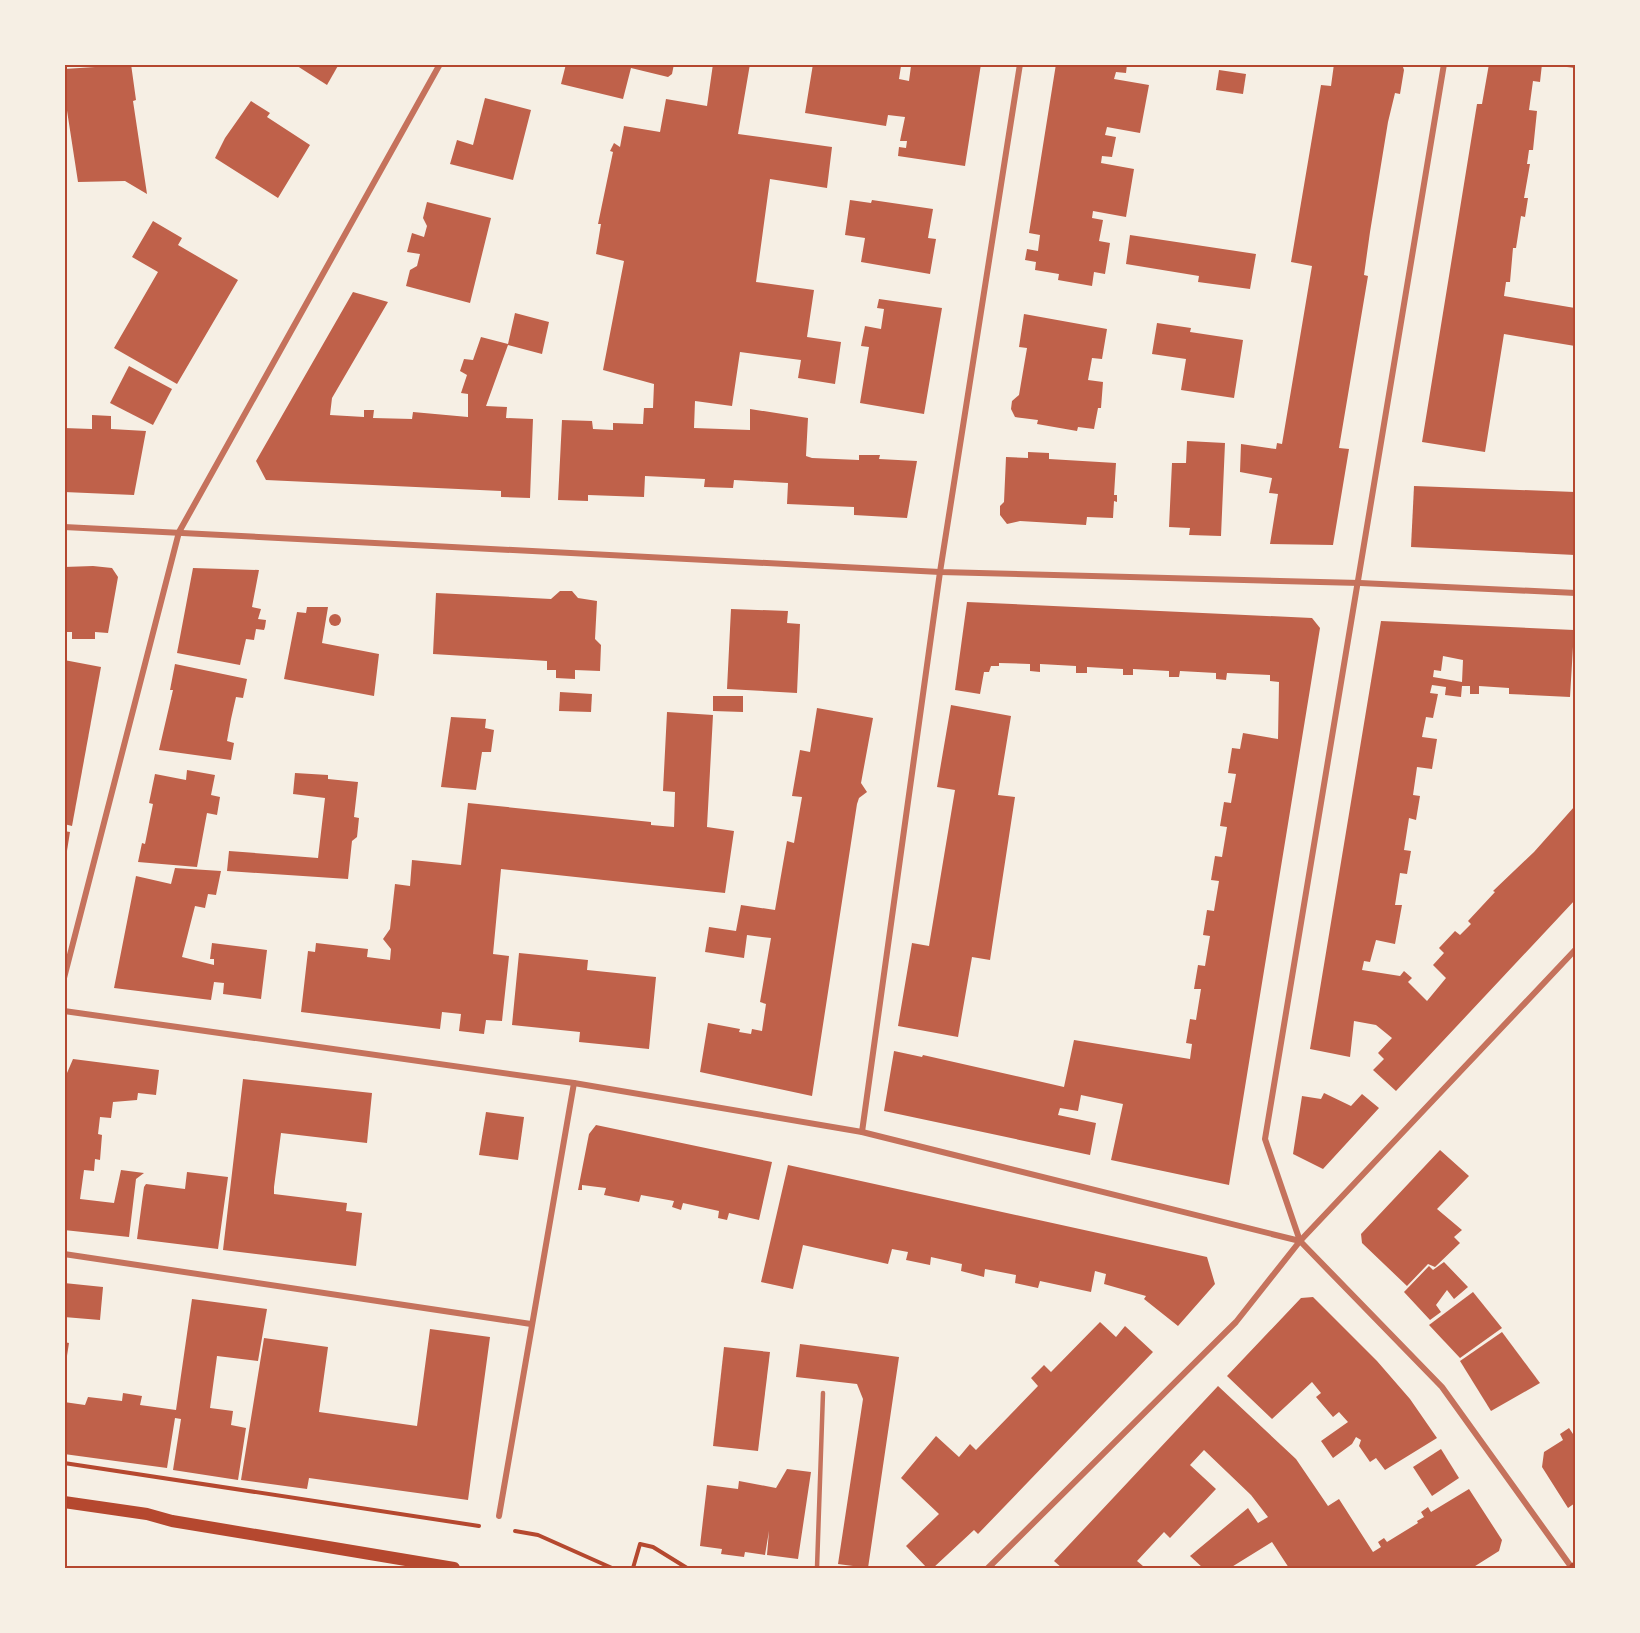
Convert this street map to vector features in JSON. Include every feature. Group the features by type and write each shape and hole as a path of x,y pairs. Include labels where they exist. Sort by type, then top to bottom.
{"main road":[{"path":"64,1502 147,1514 172,1521 454,1569"}],"street":[{"path":"64,978 179,532 440,64"},
{"path":"862,1132 940,572 1020,64"},
{"path":"1444,64 1360,583 1266,1139 1300,1241 1442,1387 1574,1568"},
{"path":"64,527 940,572 1360,583 1575,593"},
{"path":"988,1569 1236,1322 1300,1241 1575,949"},
{"path":"64,1011 574,1083 862,1132 1300,1241"},
{"path":"499,1516 574,1083"},
{"path":"64,1254 531,1324"}],"lane":[{"path":"818,1569 823,1393"}],"path":[{"path":"64,1463 538,1535 612,1569"},
{"path":"497,1528 499,1516"},
{"path":"633,1569 640,1544 653,1547 687,1569"}],"building":[{"path":"94,64 131,64 136,100 133,101 147,194 125,181 78,182 64,91 64,69 95,67"},
{"path":"294,64 339,64 327,85"},
{"path":"566,64 674,64 672,74 668,77 631,68 623,99 561,84"},
{"path":"713,64 750,64 738,134 832,147 827,188 770,179 756,282 814,290 807,337 841,342 835,384 798,378 801,360 740,352 732,406 695,401 694,428 750,430 750,409 808,418 806,456 812,458 859,460 859,455 880,455 879,459 917,461 907,518 854,515 854,507 787,504 788,483 734,480 733,488 704,487 705,479 645,476 644,497 588,495 588,501 558,500 562,420 592,421 593,429 613,430 613,423 643,424 644,408 653,408 654,384 603,370 624,261 596,254 601,224 598,224 613,152 610,151 614,143 620,147 624,126 660,132 666,99 707,106"},
{"path":"813,64 901,66 899,79 909,81 911,66 914,64 981,64 965,166 898,156 899,147 906,148 907,141 900,141 905,117 888,115 886,126 805,113"},
{"path":"1056,64 1127,64 1126,73 1116,72 1114,79 1149,85 1140,133 1107,127 1105,135 1116,137 1112,157 1102,156 1101,163 1134,169 1126,217 1093,211 1092,218 1103,220 1099,241 1110,243 1105,274 1094,272 1092,286 1058,280 1059,274 1035,270 1036,262 1025,260 1027,249 1038,251 1040,235 1029,233"},
{"path":"1334,64 1402,64 1404,70 1400,94 1395,93 1388,122 1370,232 1364,275 1368,276 1339,448 1349,449 1333,545 1270,544 1278,494 1269,493 1272,478 1240,472 1241,444 1276,449 1277,443 1282,444 1312,266 1291,262 1321,85 1331,86"},
{"path":"1489,64 1542,64 1540,82 1533,81 1529,110 1537,111 1533,150 1529,150 1527,164 1530,164 1524,198 1528,198 1525,217 1521,216 1516,248 1513,248 1510,282 1506,282 1504,296 1575,308 1575,346 1504,334 1485,452 1422,442 1477,104 1482,104"},
{"path":"1559,64 1575,64 1575,68 1559,66"},
{"path":"1219,70 1246,74 1243,94 1216,90"},
{"path":"485,98 531,110 513,180 450,164 457,140 473,145"},
{"path":"251,101 270,113 267,117 310,145 278,198 215,158 225,138"},
{"path":"850,200 871,203 872,200 933,209 928,238 936,239 930,274 861,262 865,238 845,235"},
{"path":"427,202 491,218 470,303 406,286 410,270 417,266 420,254 407,252 412,233 424,237 427,226 423,218"},
{"path":"153,221 182,238 178,245 238,280 177,384 114,348 158,272 132,257"},
{"path":"1130,235 1256,254 1250,289 1198,282 1199,276 1126,264"},
{"path":"353,292 388,302 332,398 330,415 364,417 364,410 374,410 373,418 412,419 413,412 468,417 468,394 461,393 467,375 460,371 464,359 473,360 481,337 508,344 515,313 549,322 542,354 508,345 486,406 507,407 506,418 533,419 530,498 501,497 501,491 266,480 256,461"},
{"path":"879,299 942,308 924,414 860,403 869,347 861,346 865,326 881,329 884,309 877,308"},
{"path":"1024,314 1107,329 1102,359 1092,358 1088,380 1103,382 1101,408 1098,408 1094,429 1078,427 1077,431 1037,424 1038,420 1015,417 1011,409 1012,401 1019,395 1027,348 1019,347"},
{"path":"1157,323 1191,328 1190,332 1243,340 1234,398 1181,390 1186,359 1152,354"},
{"path":"129,366 172,389 153,425 110,403"},
{"path":"92,415 111,416 111,429 146,431 134,495 64,492 64,428 92,429"},
{"path":"1187,441 1225,443 1221,536 1189,535 1190,528 1169,527 1172,463 1186,463"},
{"path":"1028,452 1049,453 1049,459 1116,463 1114,495 1117,495 1117,502 1114,501 1113,518 1087,517 1086,525 1020,521 1007,524 1000,515 1000,506 1004,502 1006,457 1028,458"},
{"path":"1414,486 1575,492 1575,555 1411,547"},
{"path":"64,567 112,568 118,577 108,633 95,632 95,639 72,639 72,632 64,632"},
{"path":"193,568 259,570 252,607 261,609 258,619 266,620 265,627 264,630 256,629 254,640 246,639 240,665 177,653"},
{"path":"560,591 572,591 578,598 597,601 595,639 601,645 600,671 575,670 575,679 556,678 556,670 547,670 547,661 433,654 436,593 551,599"},
{"path":"967,602 1312,618 1320,628 1229,1185 1111,1160 1123,1104 1081,1095 1078,1111 1060,1108 1058,1115 1096,1123 1090,1155 884,1111 894,1051 922,1057 923,1055 1064,1087 1074,1040 1190,1059 1192,1044 1186,1043 1190,1019 1196,1020 1201,989 1194,989 1198,965 1205,966 1210,936 1203,935 1207,910 1214,911 1219,881 1211,880 1215,856 1222,857 1227,827 1220,826 1224,802 1231,803 1236,774 1228,773 1232,748 1240,749 1243,733 1278,739 1279,682 1270,681 1270,675 1227,673 1226,680 1216,679 1216,673 1180,671 1179,677 1169,677 1169,671 1133,669 1133,675 1123,675 1123,669 1087,667 1087,673 1076,673 1076,666 1040,664 1040,672 1030,671 1030,664 999,663 999,666 991,666 989,672 984,672 980,694 955,690"},
{"path":"307,607 328,607 322,643 379,654 374,696 284,679 297,612 306,613"},
{"path":"731,609 788,611 787,623 800,624 797,693 727,689"},
{"path":"335,614 341,620 335,626 329,620"},
{"path":"1381,621 1574,630 1570,697 1509,694 1509,688 1479,686 1479,694 1470,694 1470,686 1462,686 1461,697 1445,695 1446,687 1432,685 1430,693 1438,694 1433,718 1426,717 1422,737 1437,739 1432,769 1417,767 1413,795 1420,796 1416,820 1409,818 1404,850 1411,851 1407,874 1400,873 1395,905 1402,905 1395,944 1376,940 1370,962 1364,961 1362,970 1400,976 1404,971 1412,978 1408,982 1427,1001 1446,978 1433,965 1444,953 1439,948 1455,931 1460,935 1471,924 1468,921 1495,892 1493,891 1534,852 1574,807 1575,900 1396,1091 1373,1070 1384,1059 1378,1053 1392,1038 1376,1025 1354,1021 1350,1057 1310,1049","holes":["1443,656 1463,660 1462,682 1433,677 1434,670 1441,671"]},
{"path":"64,660 101,667 72,826 64,824"},
{"path":"175,664 247,679 243,698 236,697 231,719 227,741 234,743 231,760 159,750 173,690 170,690"},
{"path":"560,692 592,694 591,712 559,711"},
{"path":"713,696 743,696 743,712 713,711"},
{"path":"951,705 1011,716 998,795 1015,797 990,960 972,957 958,1037 898,1026 912,943 929,946 955,790 937,787"},
{"path":"817,708 873,718 861,783 867,792 859,798 857,804 812,1096 700,1072 708,1023 740,1029 739,1032 751,1034 752,1029 762,1031 766,1004 760,1002 771,938 747,935 744,958 705,952 709,927 736,931 741,905 775,910 787,841 794,843 802,797 792,796 800,750 810,752"},
{"path":"667,712 713,715 707,827 734,831 725,893 501,869 493,954 509,956 502,1021 486,1020 484,1034 459,1031 461,1014 442,1012 440,1029 301,1012 308,951 315,952 316,943 368,949 367,957 390,960 391,949 383,939 390,929 395,884 410,886 412,860 461,865 468,803 651,822 651,825 674,827 675,792 663,791"},
{"path":"451,717 486,719 485,728 494,730 491,752 482,752 476,790 441,787"},
{"path":"187,770 215,775 211,795 220,797 217,815 207,813 197,867 138,862 142,843 145,844 153,804 149,803 155,774 186,780"},
{"path":"295,773 328,775 328,779 358,782 354,817 359,818 357,837 352,841 348,879 227,871 229,851 318,858 325,798 293,794"},
{"path":"64,831 70,832 66,857 64,857"},
{"path":"175,868 221,871 216,895 208,894 205,908 195,906 182,957 214,965 214,959 210,959 212,943 267,950 261,999 223,994 224,983 214,982 211,1000 114,988 136,876 171,884"},
{"path":"519,953 588,960 587,970 656,977 649,1049 579,1042 580,1032 512,1025"},
{"path":"73,1059 159,1070 156,1095 138,1093 137,1100 113,1102 111,1118 100,1117 98,1134 102,1135 100,1160 95,1159 94,1171 84,1170 80,1199 114,1203 121,1170 144,1173 136,1179 129,1237 64,1230 64,1080"},
{"path":"243,1079 372,1093 367,1143 281,1133 274,1187 274,1194 347,1203 346,1211 362,1213 356,1266 223,1250"},
{"path":"1324,1093 1351,1106 1362,1094 1379,1108 1323,1169 1293,1154 1302,1096 1321,1099"},
{"path":"486,1112 524,1117 518,1160 479,1155"},
{"path":"596,1125 772,1162 759,1220 729,1213 727,1220 718,1218 719,1211 683,1203 681,1210 672,1207 674,1201 641,1195 639,1202 604,1195 606,1188 582,1185 582,1190 578,1190 589,1134"},
{"path":"1440,1150 1469,1176 1437,1209 1462,1230 1454,1237 1460,1243 1435,1267 1428,1264 1407,1286 1362,1243 1361,1234"},
{"path":"788,1165 1207,1257 1215,1284 1178,1326 1144,1299 1146,1296 1104,1284 1106,1274 1095,1271 1091,1292 1040,1281 1038,1288 1015,1283 1016,1275 985,1269 984,1277 961,1271 962,1264 931,1257 930,1265 906,1260 908,1252 892,1249 888,1264 803,1245 793,1289 761,1282"},
{"path":"187,1172 228,1177 218,1249 137,1239 146,1184 185,1189"},
{"path":"1444,1262 1468,1287 1454,1299 1447,1290 1436,1305 1441,1312 1430,1320 1404,1292 1429,1266 1433,1270"},
{"path":"64,1283 103,1287 100,1320 64,1317"},
{"path":"1473,1292 1502,1328 1460,1358 1429,1325"},
{"path":"1313,1297 1377,1361 1410,1399 1437,1438 1385,1470 1376,1458 1370,1462 1359,1446 1361,1440 1356,1437 1352,1444 1333,1458 1321,1441 1348,1422 1339,1412 1333,1417 1316,1397 1321,1393 1312,1382 1272,1419 1227,1376 1301,1298"},
{"path":"192,1299 267,1309 258,1361 217,1356 210,1408 233,1411 231,1425 246,1428 238,1480 173,1470 181,1419 175,1418 167,1468 64,1454 64,1402 85,1405 88,1397 122,1401 123,1393 142,1396 140,1405 176,1410"},
{"path":"1100,1322 1116,1337 1125,1326 1153,1352 978,1534 974,1530 933,1568 927,1568 906,1546 939,1514 901,1478 936,1436 959,1457 970,1444 976,1450 1038,1386 1031,1378 1044,1365 1051,1372"},
{"path":"430,1329 490,1337 468,1500 309,1478 307,1489 241,1480 264,1338 328,1347 319,1412 417,1426"},
{"path":"1502,1332 1540,1383 1491,1411 1460,1361"},
{"path":"64,1342 69,1343 66,1362 64,1362"},
{"path":"800,1344 899,1357 868,1568 838,1564 863,1399 857,1384 796,1377"},
{"path":"724,1347 770,1352 758,1451 713,1446"},
{"path":"1218,1386 1296,1459 1328,1506 1339,1499 1373,1552 1381,1547 1378,1542 1384,1538 1387,1542 1418,1523 1417,1521 1424,1517 1421,1512 1428,1507 1431,1512 1469,1489 1502,1540 1499,1551 1472,1568 1289,1568 1272,1542 1230,1568 1203,1568 1190,1556 1248,1508 1258,1523 1268,1517 1251,1495 1204,1450 1190,1465 1216,1489 1170,1538 1164,1532 1137,1561 1143,1566 1141,1568 1062,1568 1054,1561"},
{"path":"1569,1428 1573,1434 1575,1432 1575,1503 1568,1508 1542,1467 1544,1452 1563,1440 1560,1434"},
{"path":"1441,1449 1459,1478 1432,1496 1413,1467"},
{"path":"787,1469 811,1472 798,1559 767,1555 769,1531 765,1555 745,1552 744,1557 721,1554 722,1549 700,1546 707,1485 738,1489 739,1481 776,1488"}]}
